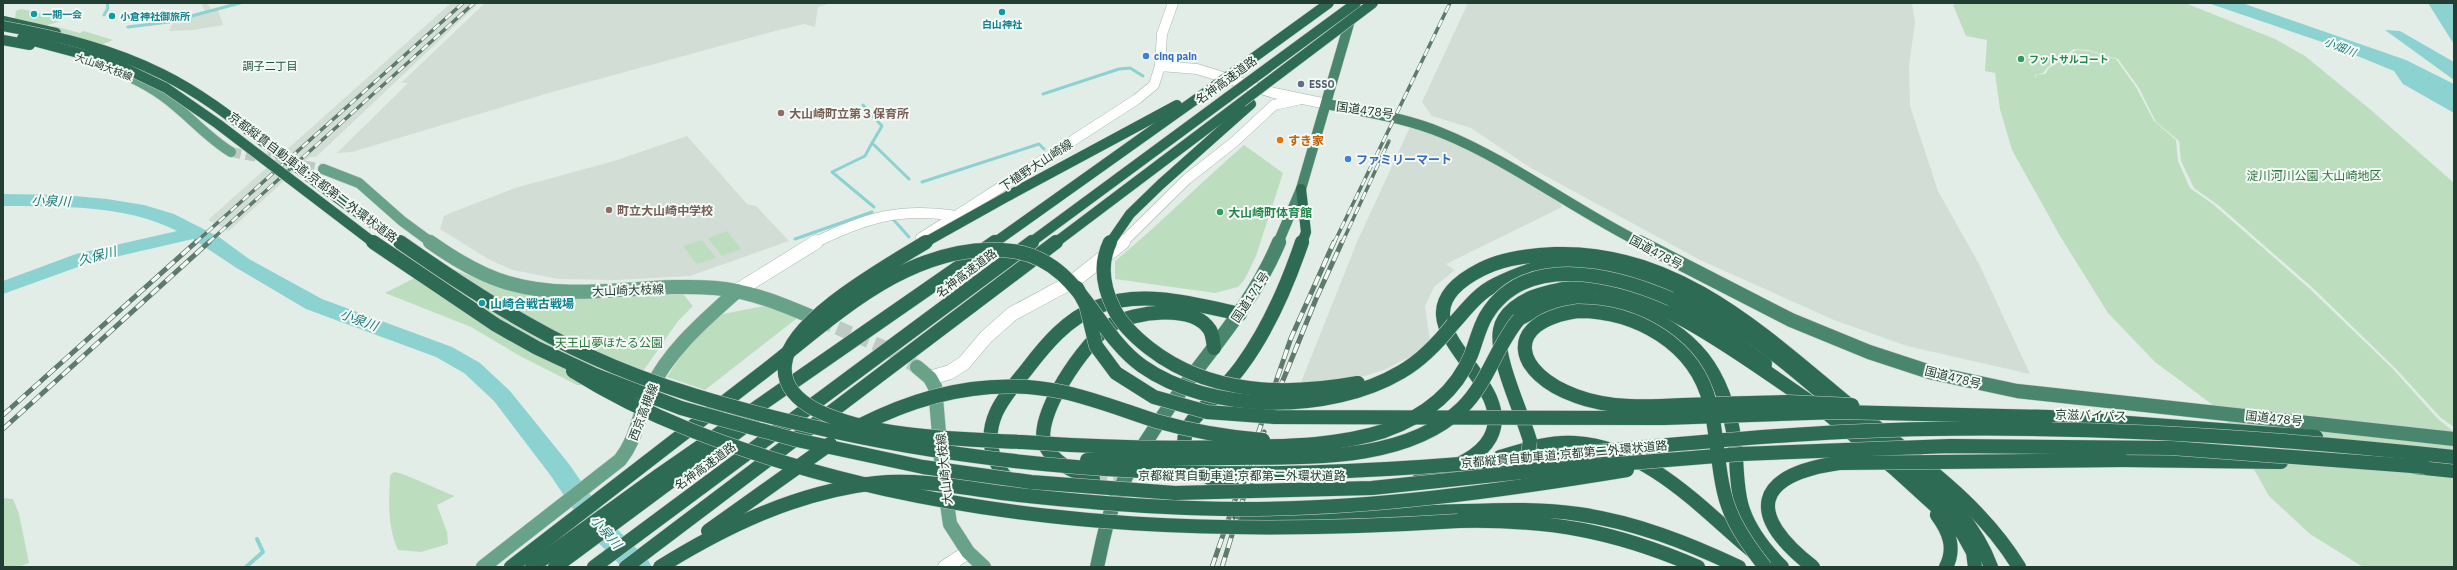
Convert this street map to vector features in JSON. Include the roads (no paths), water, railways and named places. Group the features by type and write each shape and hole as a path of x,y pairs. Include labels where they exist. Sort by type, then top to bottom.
{"highway":[{"name":"名神高速道路","path":"532,567 628,505 1329,3"},
{"name":"名神高速道路","path":"594,567 1355,3"},
{"name":"国道171号","path":"1097,567 1110,514 1123,484 1153,430 1240,314 1268,268 1301,189 1327,104 1355,3"},
{"path":"626,567 1246,103 1373,3"},
{"path":"3,20 65,35 91,46"},
{"name":"京都縦貫自動車道;京都第二外環状道路","path":"3,35 91,46 156,70 201,95 312,180 408,247 513,316 555,338 620,367 693,396 814,428 926,449 1035,464 1220,474 1348,471 1430,466 1725,440"},
{"name":"京都縦貫自動車道;京都第二外環状道路","path":"3,35 55,45 112,62 166,88 185,100 360,234 496,325 537,348 637,392 739,425 797,440 916,466 1031,482 1175,493 1372,488 1543,470 1735,454"},
{"path":"1209,90 1172,108 1095,151 1008,196 898,259 817,316 796,337 784,362 784,374 794,394 814,409 829,415 869,426 946,436 1087,446 1227,448 1307,444 1352,439 1395,427 1426,411 1452,388 1471,358 1488,314 1503,296 1514,288 1542,278 1591,274 1629,281 1671,299 1743,347 1823,410 1911,484 1963,534 1973,552 1975,567"},
{"path":"1246,103 1132,212 1112,239 1104,262 1105,286 1114,311 1132,334 1155,354 1186,372 1223,383 1264,390 1306,390 1341,386 1369,380 1407,363 1422,353 1453,324"},
{"name":"国道478号","path":"1327,104 1429,128 1499,162 1597,221 1692,271 1791,320 1869,352 1933,373 2017,391 2454,438"},
{"path":"1295,493 1213,480 1200,473 1190,464 1184,447 1184,438 1192,421 1242,365 1283,296 1306,232 1301,189"},
{"path":"511,567 775,363 878,286 909,269 945,256 992,250 1023,253 1053,264 1078,288 1118,343 1142,367 1174,384 1191,390 1255,401 1279,402 1330,398 1373,386 1392,377 1425,356 1473,302 1493,285 1521,273 1556,266 1588,265 1629,272 1660,282 1685,294 1839,397"},
{"path":"1418,481 1475,453 1492,436 1495,428 1494,403 1480,380 1457,352 1444,323 1442,311 1444,302 1453,287 1483,268 1523,257 1576,254 1617,260 1675,277 1730,308 1975,510 2011,551 2019,567"},
{"path":"1078,288 1086,305 1096,346 1112,369 1148,395 1186,408 1217,413 1275,416 1664,418 1839,412 1971,414"},
{"path":"1411,513 1464,503 1499,488 1523,471 1527,463 1530,441 1521,408 1503,360 1500,330 1509,312 1528,299 1567,288 1600,288 1617,291 1665,308 1823,410"},
{"path":"1084,507 1040,500 1023,492 1008,483 998,469 990,451 988,437 996,410 1052,336 1079,315 1098,307 1132,300 1156,299 1180,302 1240,314"},
{"path":"926,449 1099,461 1317,457 1371,450 1414,438 1444,422 1468,401 1477,390 1512,326 1530,311 1560,302 1597,301 1617,305 1648,316 1683,337 1711,367 1726,399 1738,465 1740,498 1750,524 1761,541 1782,567"},
{"path":"1765,567 1742,536 1729,507 1721,477 1716,421 1712,409 1711,402 1698,372 1683,353 1650,329 1607,313 1578,311 1565,313 1553,316 1533,327 1524,343 1524,352 1534,372 1559,390 1591,401 1635,404 1706,404 1714,403 1769,402 1826,403 1971,414 2191,426 2454,453"},
{"path":"1093,479 1058,463 1048,450 1042,436 1042,426 1050,404 1100,334 1120,320 1132,316 1160,312 1175,313 1190,316 1208,328 1212,336 1214,348"},
{"path":"1748,336 1808,382 1946,499 1972,527 1984,546 1991,567"},
{"path":"537,348 604,392 697,433 806,470 918,496 1054,517 1192,527 1303,529 1488,520 1538,521 1610,534 1698,567"},
{"path":"659,567 808,459 853,429 898,406 952,390 991,386 1046,389 1102,402 1184,428 1250,439 1321,439 1395,427"},
{"name":"京滋バイパス","path":"1725,440 1889,430 2052,428 2269,439 2454,457"},
{"path":"1150,485 1295,493 1362,492 1463,470 1516,452 1552,444 1574,442 1609,448 1629,456 1662,475 1772,567"},
{"path":"659,567 706,539 769,510 827,492 875,483 929,484 1064,500 1126,505 1212,509 1301,508 1459,496 1735,454 1928,446 2061,446 2257,453 2425,467 2454,471"},
{"path":"1813,567 1783,542 1772,524 1768,507 1771,491 1784,477 1794,471 1821,464 2216,460 2425,467"},
{"path":"1911,484 1944,523 1950,538 1952,552 1946,567"},
{"name":"名神高速道路","path":"554,567 628,505"},
{"path":"1151,512 1303,516 1544,510 1578,514 1638,526 1692,545 1739,567"}],"main road":[{"name":"大山崎大枝線","path":"3,35 105,65 137,79 163,96 196,122 213,141 231,152"},
{"name":"大山崎大枝線","path":"324,169 342,174 363,184 420,234 482,272 508,284 550,292 706,288 737,291 766,298 819,320"},
{"name":"西京高槻線","path":"483,567 620,460 630,446 637,432 646,400 666,365 686,341 737,291"},
{"name":"大山崎大枝線","path":"917,367 930,378 937,397 942,469 950,524 957,538 968,552 984,567"}],"street":[{"path":"1173,3 1162,31 1159,47 1160,66 1197,69 1274,99 1301,99 1327,104"},
{"name":"下植野大山崎線","path":"921,238 1137,99 1154,84 1160,66"},
{"path":"930,378 950,372 964,363 986,337 1012,314 1075,280 1118,248 1187,179 1233,143 1274,99"},
{"path":"737,291 807,246 860,224 892,213 912,211 939,212 956,216"},
{"path":"945,567 968,552"}],"water":[{"name":"小畑川","path":"2208,3 2242,3 2406,60 2454,84 2454,113 2403,84 2394,71 2328,44"},
{"path":"2428,3 2454,3 2454,44 2450,38"},
{"path":"2385,30 2400,31 2454,62 2454,80"}],"waterway":[{"path":"104,15 108,8 107,3"},
{"path":"128,27 169,22 240,3"},
{"path":"1043,94 1119,69 1130,68 1143,76"},
{"path":"863,105 882,126 872,143"},
{"path":"872,143 909,179"},
{"path":"872,143 865,156 832,172 874,207"},
{"path":"922,182 1039,144 1044,149"},
{"name":"小泉川","path":"3,200 64,201 107,205 144,211 167,218 212,241 242,263 314,304 444,352 472,368 502,396 560,470 598,526 638,567"},
{"path":"795,239 872,212"},
{"path":"892,218 909,237"},
{"name":"久保川","path":"3,288 83,258 194,233"},
{"path":"246,567 263,552 257,539"}],"tunnel":[{"path":"231,152 323,169"},
{"path":"819,320 890,350 917,367"},
{"path":"1093,479 1124,483"}],"railway":[{"path":"195,243 463,3"},
{"path":"208,243 474,3"},
{"path":"1334,243 1450,3"},
{"path":"1342,243 1389,141"},
{"path":"3,415 196,242"},
{"path":"3,429 209,242"},
{"path":"1212,567 1291,338 1334,242"},
{"path":"1279,390 1316,299 1342,242"},
{"path":"1222,567 1264,432"}],"place":[{"name":"白山神社","path":"1002,12"},
{"name":"一期一会","path":"34,14"},
{"name":"小倉神社御旅所","path":"112,16"},
{"name":"cinq pain","path":"1146,56"},
{"name":"フットサルコート","path":"2021,59"},
{"name":"ESSO","path":"1301,84"},
{"name":"大山崎町立第３保育所","path":"781,113"},
{"name":"すき家","path":"1280,140"},
{"name":"ファミリーマート","path":"1348,159"},
{"name":"町立大山崎中学校","path":"609,210"},
{"name":"大山崎町体育館","path":"1220,212"},
{"name":"山崎合戦古戦場","path":"482,303"}],"district":[{"name":"調子二丁目","path":"270,66"}],"park label":[{"name":"淀川河川公園 大山崎地区","path":"2314,175"},
{"name":"天王山夢ほたる公園","path":"609,342"}]}
